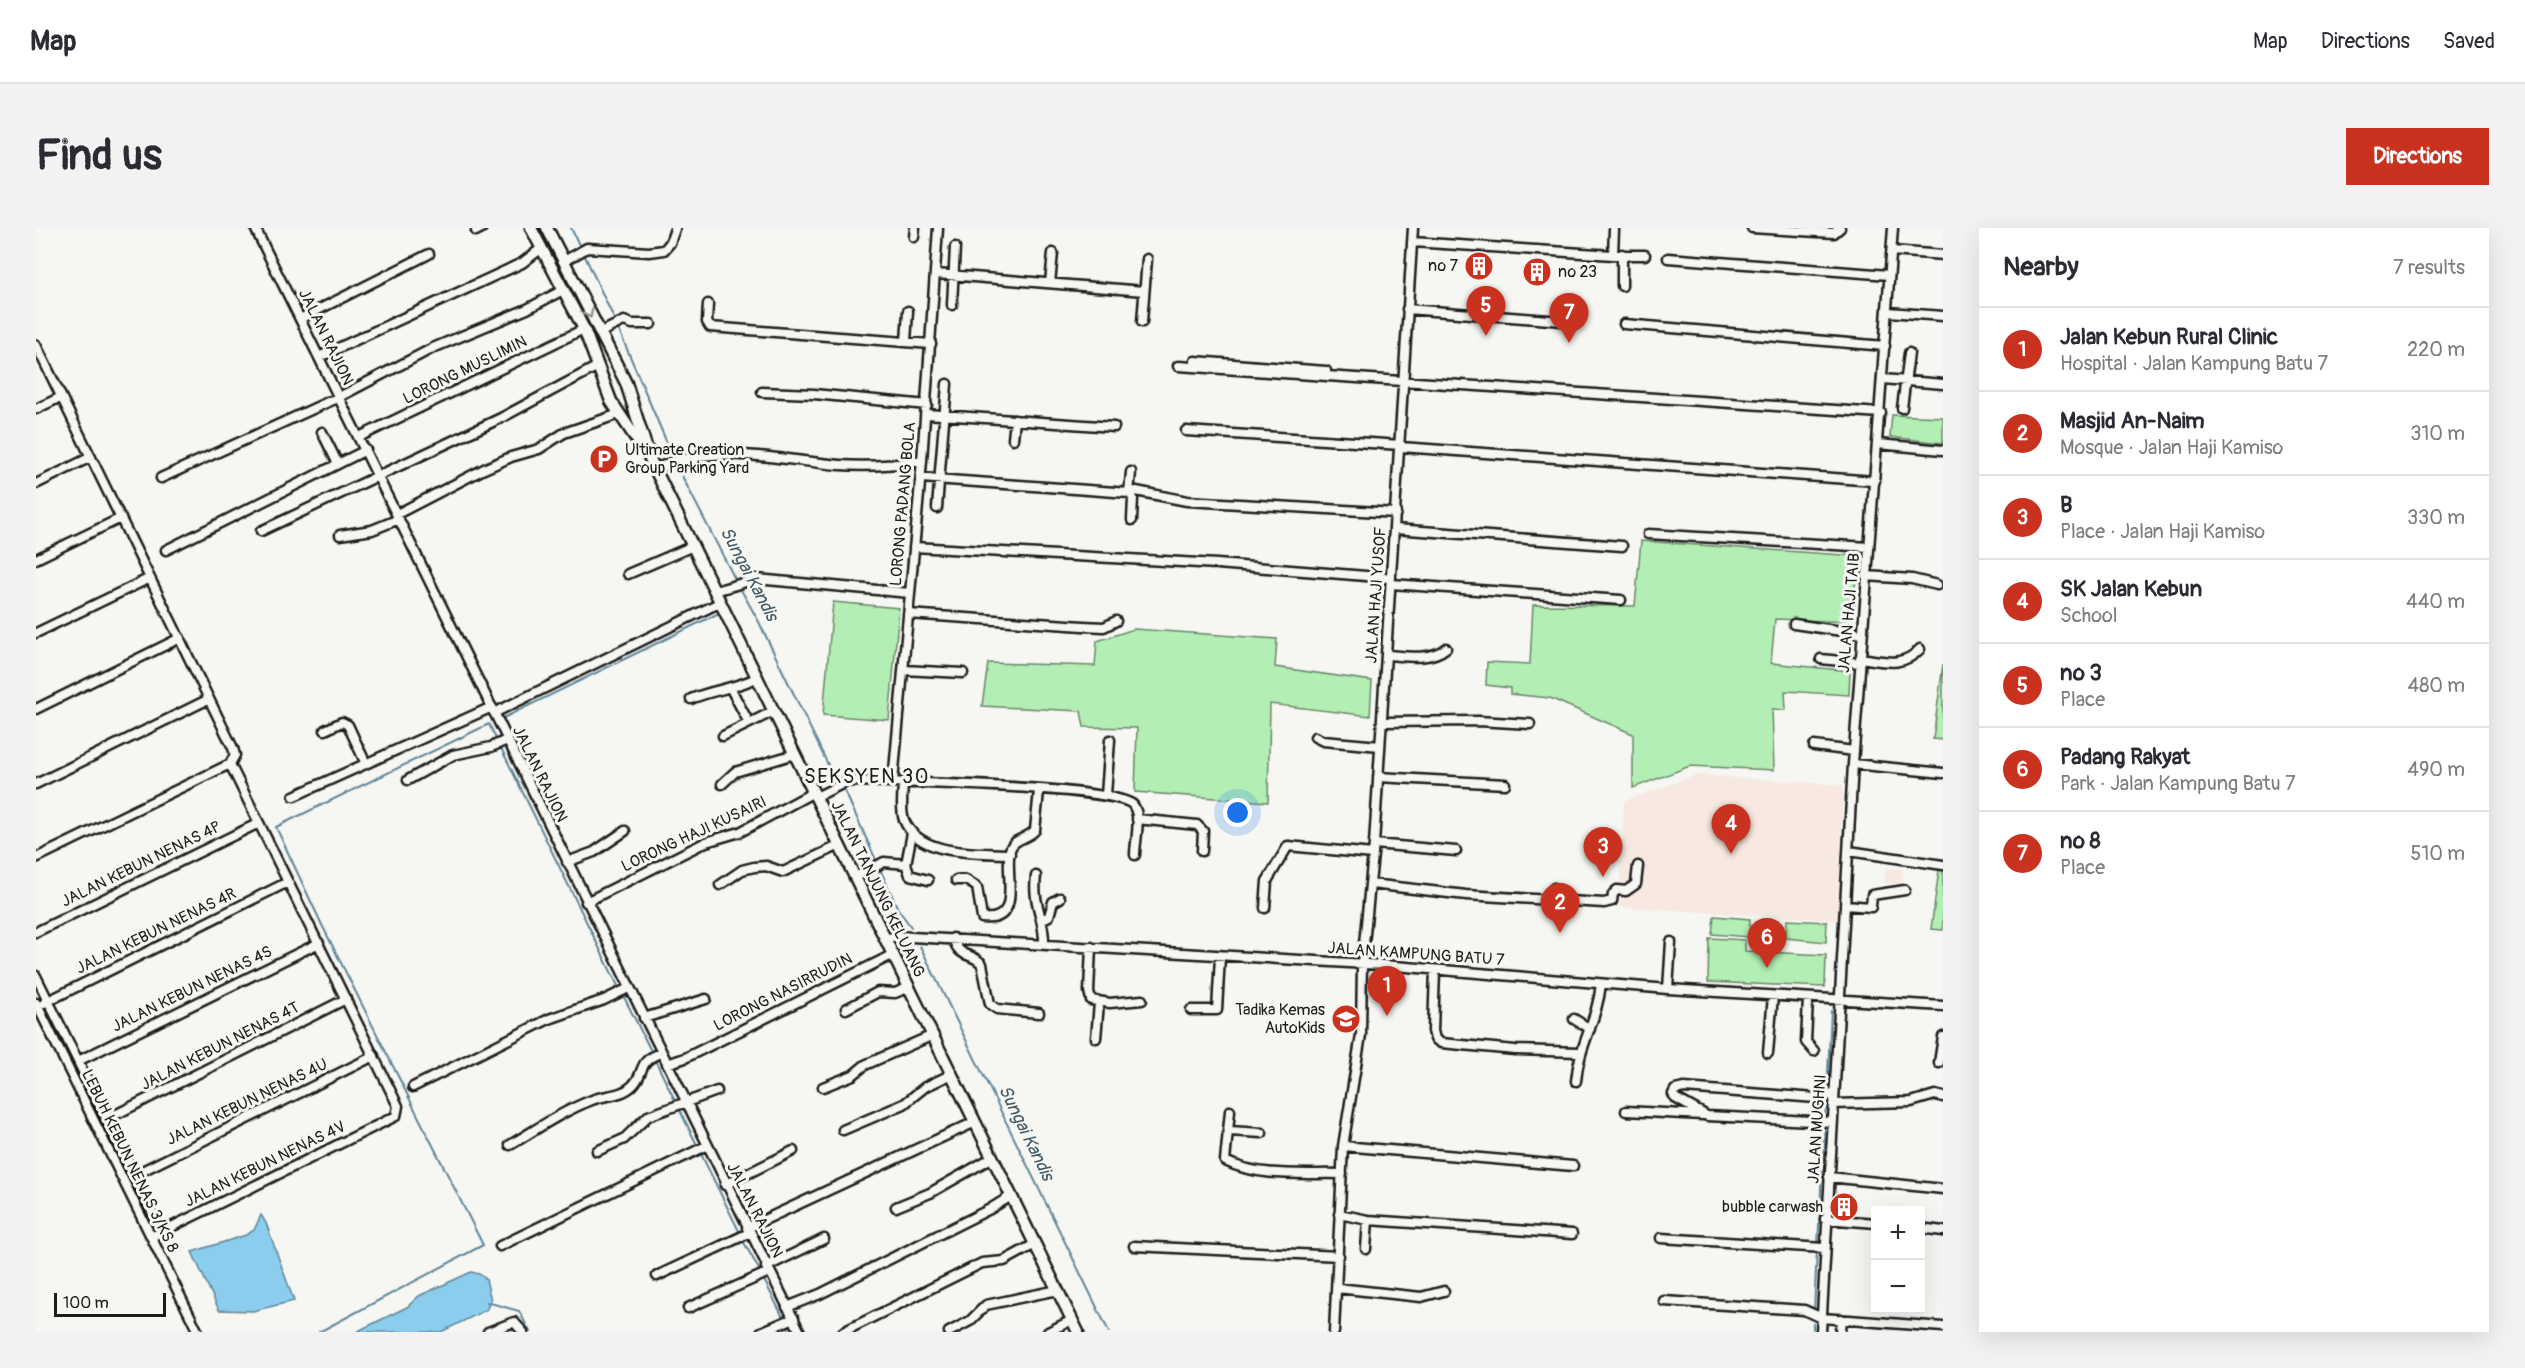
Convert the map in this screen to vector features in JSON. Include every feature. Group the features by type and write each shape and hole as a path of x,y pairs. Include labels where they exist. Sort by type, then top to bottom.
{"main road":[{"name":"JALAN TANJUNG KELUANG","path":"531,228 584,329 619,414 653,464"},
{"name":"JALAN TANJUNG KELUANG","path":"547,228 567,260 604,331 612,358 626,383 653,464 910,987 933,1035 948,1076 993,1157 1066,1323 1078,1332"},
{"path":"598,366 605,373 611,390 614,393 621,393 623,389 612,358"}],"street":[{"name":"JALAN RAJION","path":"255,228 319,357 336,398 366,450 373,480 398,517 506,741 588,901 627,989 644,1018 660,1053 671,1062 683,1102 702,1149 730,1183 745,1234 768,1269 787,1307 788,1320 800,1332"},
{"name":"LORONG PADANG BOLA","path":"912,834 903,816 898,782 903,670 927,410 938,228"},
{"name":"JALAN HAJI YUSOF","path":"1334,1332 1343,1146 1361,1035 1362,964 1371,884 1383,722 1406,379 1407,309 1413,228"},
{"path":"1752,228 1834,233 1840,228"},
{"name":"JALAN HAJI TAIB","path":"1839,1000 1860,660 1881,412 1893,228"},
{"path":"567,260 587,248 649,252 664,250 670,243 675,229"},
{"path":"1614,230 1622,286"},
{"path":"1412,242 1645,255"},
{"path":"952,305 955,247"},
{"path":"319,357 522,263 542,248"},
{"path":"1892,251 1943,255"},
{"path":"1050,283 1053,253"},
{"path":"300,319 429,254"},
{"path":"1668,258 1889,275"},
{"path":"1142,322 1148,259"},
{"path":"936,274 1144,291"},
{"path":"161,478 336,398 433,348 527,309 563,290"},
{"path":"708,304 707,322 710,327 931,344"},
{"path":"1407,309 1576,322"},
{"path":"906,342 908,311"},
{"path":"1888,312 1943,316"},
{"path":"604,331 620,322 651,324"},
{"path":"1624,324 1885,346"},
{"name":"LORONG MUSLIMIN","path":"359,437 584,329"},
{"path":"36,345 235,755 230,764 36,858"},
{"path":"1902,408 1909,353"},
{"path":"1196,361 1324,370 1339,375"},
{"path":"261,531 501,418 598,366"},
{"path":"1178,366 1406,379 1881,412"},
{"path":"1883,379 1943,384"},
{"path":"938,508 947,384"},
{"path":"762,392 814,394 927,410 945,415 1114,428"},
{"path":"36,409 61,397"},
{"path":"340,535 372,530 484,469 539,449 564,433 619,414"},
{"path":"1013,439 1015,420"},
{"path":"1185,431 1875,481"},
{"path":"322,432 338,464"},
{"path":"1878,444 1943,450"},
{"path":"166,550 366,450"},
{"path":"653,464 685,457 742,454 870,466 922,461"},
{"path":"36,484 91,457"},
{"path":"1131,472 1129,493 1133,498 1132,520"},
{"path":"921,478 1151,493 1186,501 1396,513"},
{"path":"36,559 120,518"},
{"path":"1395,529 1622,546"},
{"path":"1648,534 1869,547"},
{"path":"628,574 693,546"},
{"path":"914,547 1217,564 1621,600"},
{"path":"1866,576 1912,579 1937,585"},
{"path":"36,633 150,578"},
{"path":"715,591 746,580 910,594"},
{"path":"294,796 474,716 494,714 721,602"},
{"path":"908,614 1104,627 1116,621"},
{"path":"1794,624 1862,634"},
{"path":"36,709 180,638"},
{"path":"1387,655 1419,657 1438,654 1446,648"},
{"path":"1821,659 1900,662 1912,658 1920,649"},
{"path":"903,670 963,673"},
{"path":"691,699 708,692 731,689 758,677"},
{"path":"731,689 749,723"},
{"path":"36,784 209,699"},
{"path":"723,736 774,711"},
{"path":"1383,722 1478,721 1530,724"},
{"path":"325,730 342,722 348,725 366,764"},
{"path":"1315,737 1323,741 1380,746"},
{"path":"1106,795 1110,740"},
{"path":"408,780 453,755 491,747 506,741"},
{"path":"1814,746 1854,751"},
{"path":"722,784 735,772 795,754"},
{"path":"230,764 374,1056"},
{"path":"1853,764 1943,773"},
{"path":"1378,777 1505,784"},
{"name":"LORONG HAJI KUSAIRI","path":"588,901 706,842 740,832 815,794 848,781 898,782"},
{"path":"898,782 1106,795 1126,800 1133,805 1137,819 1135,855"},
{"path":"956,880 966,880 977,887 982,918 993,919 1003,914 1009,903 1010,854 1017,841 1035,831 1039,790"},
{"path":"1137,819 1197,825 1203,831 1202,851"},
{"name":"JALAN KEBUN NENAS 4P","path":"36,932 259,823"},
{"path":"567,862 594,852 625,831"},
{"path":"927,880 910,875 906,864 912,834 950,850 1010,854"},
{"path":"720,885 742,870 766,866 783,872 840,845"},
{"path":"1265,908 1267,881 1288,846 1456,851"},
{"path":"1849,851 1943,865"},
{"path":"856,878 884,862 906,864"},
{"path":"1371,884 1564,902 1604,903 1612,901 1613,894 1617,890 1626,891 1636,884 1638,866"},
{"path":"1036,876 1036,908 1043,919 1044,944"},
{"name":"JALAN KEBUN NENAS 4R","path":"37,1005 288,882"},
{"path":"1554,888 1564,902"},
{"path":"1845,905 1870,907 1872,895 1905,890"},
{"path":"1043,919 1049,916 1053,903 1060,898"},
{"name":"JALAN KAMPUNG BATU 7","path":"886,939 895,936 953,938 1220,957 1435,969 1808,999 1943,1005"},
{"path":"953,938 963,955 978,960 982,964 990,1004 997,1009 1039,1013"},
{"path":"1668,989 1671,942"},
{"name":"JALAN KEBUN NENAS 4S","path":"78,1061 319,943"},
{"path":"1091,947 1089,991 1091,1000 1099,1003 1142,1000"},
{"name":"LORONG NASIRRUDIN","path":"671,1062 685,1058 894,954"},
{"path":"1191,1010 1217,1010 1220,957"},
{"path":"1435,969 1433,1031 1435,1039 1441,1043 1515,1050 1579,1052"},
{"path":"36,976 162,1232"},
{"path":"1576,1081 1579,1052 1597,1012 1601,984"},
{"path":"846,1009 878,992 895,993 910,987"},
{"path":"413,1087 549,1019 627,989"},
{"path":"1768,1053 1773,996"},
{"name":"JALAN KEBUN NENAS 4T","path":"107,1119 346,999"},
{"path":"644,1018 706,999"},
{"path":"1808,999 1806,1042 1814,1051"},
{"name":"JALAN MUGHNI","path":"1821,1332 1825,1219 1829,1177 1830,1099 1839,1000"},
{"path":"1096,1038 1099,1003"},
{"name":"LEBUH KEBUN NENAS 3/KS 8","path":"37,1005 198,1332"},
{"path":"1574,1019 1590,1029"},
{"path":"824,1087 853,1075 865,1065 933,1035"},
{"path":"1939,1063 1943,1037"},
{"path":"510,1145 552,1119 592,1100 624,1092 633,1086 641,1066 660,1053"},
{"name":"JALAN KEBUN NENAS 4V","path":"151,1237 396,1116 398,1106 374,1056"},
{"name":"JALAN KEBUN NENAS 4U","path":"134,1175 374,1056"},
{"path":"843,1130 904,1104 925,1087 948,1076"},
{"path":"1707,1116 1674,1098 1675,1090 1684,1088 1830,1099 1911,1102 1935,1095 1943,1096"},
{"path":"597,1151 624,1138 648,1116 717,1091"},
{"path":"1626,1111 1831,1122"},
{"path":"1230,1112 1225,1161 1238,1168 1279,1173 1342,1174"},
{"path":"657,1276 975,1122"},
{"path":"1228,1131 1262,1133"},
{"path":"1343,1146 1573,1166"},
{"path":"500,1246 702,1149"},
{"path":"730,1183 793,1151"},
{"path":"896,1207 930,1193 993,1157"},
{"name":"JALAN MUGHNI","path":"1829,1177 1943,1189"},
{"path":"787,1307 820,1294 990,1209 1011,1196"},
{"path":"1339,1214 1368,1220 1572,1234"},
{"path":"1825,1219 1871,1223"},
{"path":"1366,1249 1368,1220"},
{"path":"1925,1228 1943,1230"},
{"path":"1661,1238 1824,1248"},
{"path":"688,1308 824,1239"},
{"path":"843,1332 982,1263 1004,1261 1031,1246"},
{"path":"1134,1246 1339,1256"},
{"path":"1337,1288 1421,1297 1444,1291"},
{"path":"949,1332 970,1321 986,1305 1052,1291"},
{"path":"1664,1301 1804,1310 1822,1318 1936,1329"},
{"path":"1840,1332 1841,1319"},
{"path":"761,1332 788,1320"},
{"path":"488,1332 514,1322 524,1332"},
{"path":"1048,1332 1066,1323"}],"shaded area":[{"path":"1696,775 1843,785 1838,920 1619,907 1624,801"},
{"path":"1886,868 1903,869 1902,884 1885,883"},
{"name":"Tadika Kemas AutoKids","path":"1337,1005 1355,1007 1358,1010 1356,1029 1334,1027"}],"green space":[{"path":"1892,415 1943,417 1943,443 1890,437"},
{"path":"1641,541 1857,556 1853,622 1775,619 1771,663 1850,671 1849,695 1785,691 1786,710 1772,709 1774,770 1690,766 1633,788 1633,734 1550,698 1510,694 1510,688 1486,685 1487,662 1530,664 1533,605 1635,606"},
{"path":"833,602 899,608 889,720 823,715"},
{"path":"1134,629 1277,639 1275,667 1372,681 1370,716 1270,704 1268,802 1135,792 1137,728 1084,727 1081,711 982,706 988,663 1095,666 1097,641"},
{"path":"1943,664 1943,740 1933,739"},
{"path":"1939,870 1943,870 1943,930 1931,929"},
{"path":"1714,916 1750,919 1749,937 1712,934"},
{"path":"1787,920 1827,922 1826,942 1786,938"},
{"path":"1709,938 1745,940 1745,951 1826,955 1825,987 1708,982"}],"water":[{"path":"261,1215 266,1223 294,1301 253,1311 219,1310 192,1252 246,1235 254,1230"},
{"path":"471,1272 486,1279 491,1301 486,1310 441,1332 356,1332 407,1307 419,1296"}],"waterway":[{"name":"Sungai Kandis","path":"571,228 581,249"},
{"name":"Sungai Kandis","path":"584,254 616,323"},
{"name":"Sungai Kandis","path":"618,328 667,443 677,459"},
{"name":"Sungai Kandis","path":"679,464 683,478 737,583"},
{"name":"Sungai Kandis","path":"740,588 759,622 831,771 840,782"},
{"path":"501,719 717,614"},
{"path":"319,1332 483,1245 322,925 276,827 489,724 497,741"},
{"path":"500,746 619,988"},
{"name":"Sungai Kandis","path":"843,787 898,909 911,927"},
{"name":"Sungai Kandis","path":"920,946 1109,1332"},
{"path":"622,993 652,1053"},
{"path":"1827,1093 1831,1011"},
{"path":"654,1058 698,1147"},
{"path":"1823,1159 1826,1099"},
{"path":"700,1152 740,1233"},
{"path":"1818,1244 1822,1171"},
{"path":"742,1239 761,1273"},
{"path":"1814,1310 1817,1250"},
{"path":"763,1278 784,1319"},
{"path":"487,1302 519,1311 530,1332"},
{"path":"1813,1323 1813,1329"},
{"path":"787,1324 790,1332"}],"place":[{"name":"no 7","path":"1479,266"},
{"name":"no 23","path":"1537,272"},
{"name":"no 3","path":"1486,336"},
{"name":"no 8","path":"1569,343"},
{"name":"Ultimate Creation Group Parking Yard","path":"604,459"},
{"name":"SK Jalan Kebun","path":"1731,854"},
{"name":"B","path":"1603,877"},
{"name":"Masjid An-Naim","path":"1560,933"},
{"name":"Padang Rakyat","path":"1767,968"},
{"name":"Jalan Kebun Rural Clinic","path":"1387,1016"},
{"name":"Tadika Kemas AutoKids","path":"1346,1019"},
{"name":"bubble carwash","path":"1844,1207"}],"district":[{"name":"SEKSYEN 30","path":"867,776"}]}
